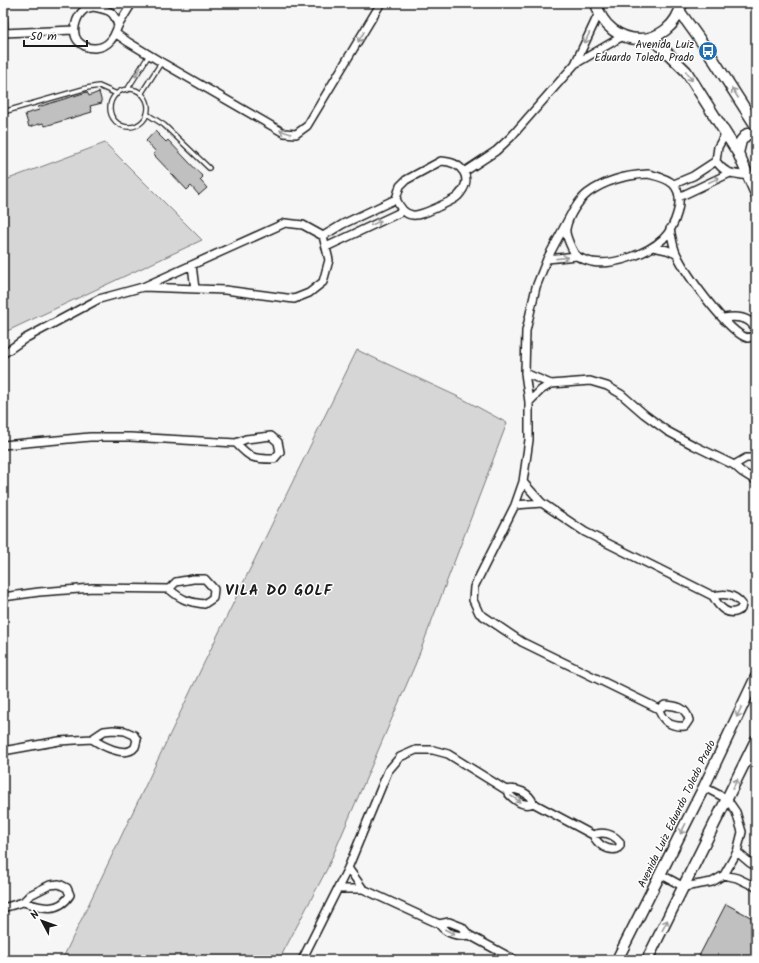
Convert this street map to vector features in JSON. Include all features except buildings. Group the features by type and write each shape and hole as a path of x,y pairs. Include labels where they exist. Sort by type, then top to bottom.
{"main road":[{"path":"598,8 607,26 623,36 635,39 652,38 661,34 672,25 681,8 756,126"},
{"path":"652,38 686,71 738,153 752,179 756,194"},
{"path":"738,153 741,141 747,134 756,134"},
{"name":"Avenida Luiz Eduardo Toledo Prado","path":"616,960 704,787 756,677"},
{"path":"647,960 756,740"}],"street":[{"path":"132,3 117,30 112,39 105,46 95,49 77,41 74,30 78,17 84,10 93,7 109,6 115,16 117,30 149,55 284,134 296,134 307,126 381,3"},
{"path":"575,64 598,8"},
{"path":"5,32 74,30"},
{"path":"464,172 496,151 511,137 575,64 623,36"},
{"path":"726,133 718,148 716,161 723,170 752,179"},
{"path":"442,161 450,162 459,166 464,172 466,181 463,190 457,198 420,215 414,216 403,211 396,199 400,186 406,180 442,161"},
{"path":"674,184 693,176 716,161"},
{"path":"679,197 730,173"},
{"path":"547,259 577,256 592,262 615,262 633,257 653,247 663,239 675,221 680,204 674,184 662,177 648,174 630,175 609,181 587,194 571,214 547,259 536,287 526,331 525,372 529,402 529,440 523,482 515,505 474,587 473,600 479,613 522,642 659,709"},
{"path":"322,236 343,224 396,199"},
{"path":"326,247 403,211"},
{"path":"571,214 565,231 577,256"},
{"path":"3,354 26,338 99,299 143,287 284,223 303,225 322,236 329,260 322,282 309,293 294,298 226,290 143,287"},
{"path":"670,229 676,254 701,293 724,318"},
{"path":"653,247 667,250 676,254"},
{"path":"192,265 195,289"},
{"path":"525,372 551,384"},
{"path":"529,402 540,390 551,384 590,381 607,386 621,394 667,431 734,464 742,472 756,480"},
{"path":"3,445 90,437 130,437 236,444 246,439 271,436 278,442 280,452 274,459 258,459 247,455 236,444"},
{"path":"734,464 746,458 756,458"},
{"path":"523,482 542,503 585,532 713,596"},
{"path":"515,505 542,503"},
{"path":"3,597 39,592 94,588 169,589 179,597 189,602 204,604 213,598 214,589 205,579 193,579 176,582 169,589"},
{"path":"3,751 59,741 92,740 111,750 128,751 135,746 137,740 134,735 124,731 113,730 104,732 92,740"},
{"path":"302,960 338,890 388,771 400,757 416,750 433,750 448,754 506,790 511,788 516,789 529,796 533,803 593,835"},
{"path":"660,874 684,887 712,882 724,875 738,852 742,832 736,812 727,799 704,787"},
{"path":"738,852 750,863 756,866"},
{"path":"348,868 363,889"},
{"path":"724,875 737,878 756,887"},
{"path":"3,908 22,902 30,895 50,885 59,884 67,888 70,895 66,902 57,907 46,908 22,902"},
{"path":"338,890 363,889 439,924 449,922 462,927 470,935 515,960"}],"lane":[{"path":"5,4 5,32"},
{"path":"127,90 149,55"},
{"path":"141,94 161,62"},
{"path":"4,112 87,88 99,86 118,94"},
{"path":"127,90 132,90 141,94 147,103 147,114 139,124 134,127 127,127 116,122 111,111 113,99 118,94 127,90"},
{"path":"147,114 164,125 209,168"}],"shaded area":[{"path":"105,143 202,240 3,333 3,181"},
{"path":"357,350 463,399 507,423 415,665 327,869 279,960 62,960 204,663"}],"place":[{"name":"Avenida Luiz Eduardo Toledo Prado","path":"708,51"}],"district":[{"name":"VILA DO GOLF","path":"279,591"}]}
